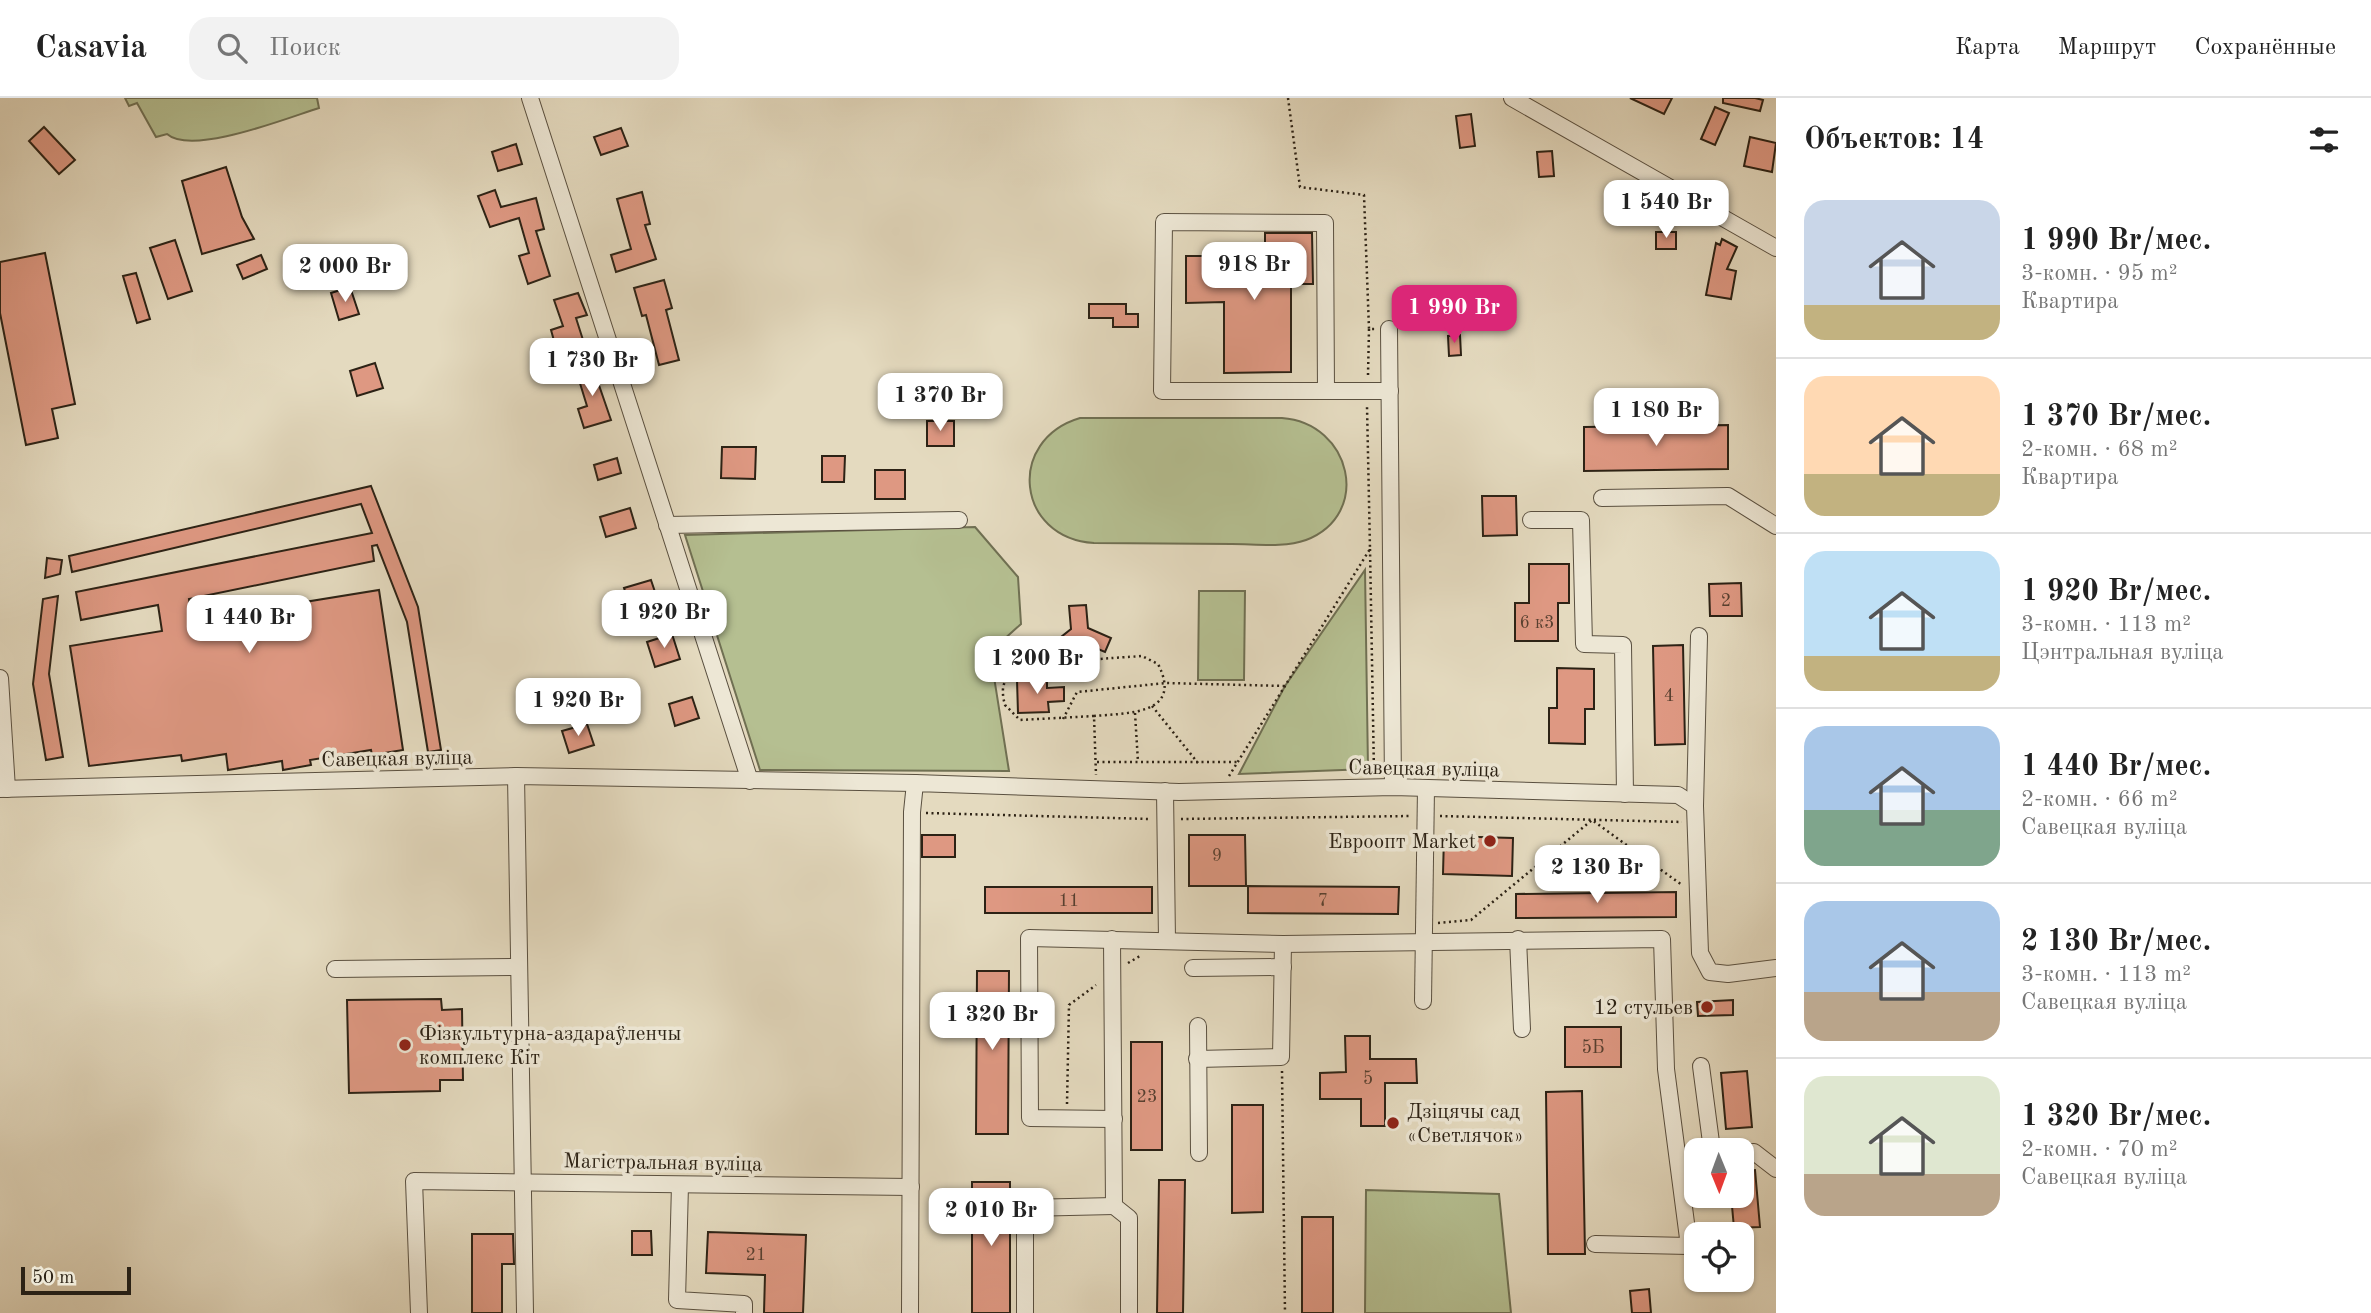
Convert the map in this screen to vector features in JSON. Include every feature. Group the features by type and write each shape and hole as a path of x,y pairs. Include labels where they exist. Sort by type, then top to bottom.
{"street":[{"path":"530,98 750,781"},
{"path":"1512,98 1776,248"},
{"path":"1326,391 1325,223 1164,222 1162,391 1326,391 1390,391"},
{"path":"1389,329 1392,787"},
{"path":"1602,498 1728,496 1776,526"},
{"path":"667,524 959,520"},
{"path":"1531,520 1581,520 1584,644 1623,645 1625,794"},
{"path":"1699,636 1695,814 1700,953 1710,972 1728,974 1776,968"},
{"path":"0,678 3,789"},
{"path":"516,776 517,967 525,1313"},
{"name":"Савецкая вуліца","path":"3,789 516,776 915,783 1165,791 1392,787 1678,795 1695,814"},
{"path":"910,1313 912,812 915,783"},
{"path":"1423,1001 1426,788"},
{"path":"1165,791 1167,940"},
{"path":"1114,1119 1030,1118 1029,938 1283,944 1662,939 1666,1069 1689,1246 1595,1244"},
{"path":"1112,939 1114,1206"},
{"path":"1518,939 1522,1029"},
{"path":"1197,1059 1281,1058 1283,944"},
{"path":"335,969 517,967"},
{"path":"1193,968 1283,967"},
{"path":"1198,1026 1199,1153"},
{"path":"1701,1066 1710,1138"},
{"path":"1754,1152 1776,1169"},
{"name":"Магістральная вуліца","path":"419,1313 414,1181 521,1180 680,1185 911,1187"},
{"path":"680,1185 677,1300 744,1304 744,1313"},
{"path":"1025,1313 1025,1208 1114,1206 1129,1218 1129,1313"}],"path":[{"path":"1369,329 1367,391 1374,788"},
{"path":"1220,791 1370,549"},
{"path":"1142,656 1158,664 1166,683 1165,693 1152,706 1135,712 1063,719 1020,720 1005,705 1002,696 1009,676 1029,668 1142,656"},
{"path":"1063,719 1077,692 1166,683 1284,686"},
{"path":"1152,706 1198,763"},
{"path":"1135,712 1138,762"},
{"path":"1094,716 1097,789"},
{"path":"1096,762 1237,762"},
{"path":"912,812 1166,820 1426,816 1592,820 1695,814"},
{"path":"1592,820 1698,896"},
{"path":"1425,924 1471,920 1592,820"},
{"path":"1067,1118 1069,1005 1112,973 1145,953"},
{"path":"1281,1058 1285,1313"}],"green space":[{"path":"125,98 317,98 319,108 240,133 197,141 179,140 167,134 156,137 137,103 129,106"},
{"path":"1080,418 1282,418 1306,424 1324,436 1338,452 1345,471 1346,491 1340,511 1327,527 1306,540 1289,544 1094,543 1068,537 1048,524 1036,507 1030,487 1031,466 1040,446 1056,429"},
{"path":"975,527 1018,577 1021,624 990,652 1009,771 760,770 685,535"},
{"path":"1365,570 1368,769 1239,774 1285,686"},
{"path":"1199,591 1245,591 1244,680 1198,680"},
{"path":"1366,1190 1499,1194 1511,1313 1365,1313"}],"building":[{"path":"1630,98 1672,98 1664,114"},
{"path":"1723,98 1763,100 1760,111 1723,103"},
{"path":"1715,107 1729,113 1715,145 1701,139"},
{"path":"1471,114 1475,146 1460,148 1456,116"},
{"path":"44,127 75,160 59,174 29,141"},
{"path":"621,128 628,146 601,155 594,137"},
{"path":"1750,137 1776,143 1772,172 1744,166"},
{"path":"516,144 522,164 498,171 492,152"},
{"path":"1552,151 1554,176 1539,177 1537,152"},
{"path":"226,167 242,217 254,239 202,254 182,181"},
{"path":"495,190 501,207 536,198 544,229 536,231 550,276 528,284 519,256 529,253 519,218 490,227 478,196"},
{"path":"642,192 650,224 645,225 656,259 616,272 611,255 631,249 617,199"},
{"path":"1656,232 1676,232 1676,249 1656,249"},
{"path":"1265,233 1312,233 1313,284 1291,284 1291,372 1224,373 1224,302 1186,303 1186,256 1242,256 1242,277 1273,277 1273,249 1265,248"},
{"path":"1722,239 1737,247 1727,269 1736,271 1731,299 1706,295 1716,243 1720,245"},
{"path":"175,240 192,291 168,299 150,248"},
{"path":"45,253 75,404 52,409 58,438 26,445 0,313 0,262"},
{"path":"261,255 267,269 243,279 237,265"},
{"path":"136,273 150,319 137,323 123,276"},
{"path":"664,280 672,308 666,310 679,360 659,365 646,315 642,316 634,288"},
{"path":"350,287 359,314 339,320 331,293"},
{"path":"578,293 587,315 576,318 583,340 556,348 551,330 563,326 554,300"},
{"path":"1089,304 1126,304 1126,314 1138,314 1138,327 1113,327 1113,318 1089,318"},
{"path":"1460,335 1461,355 1449,356 1448,336"},
{"path":"591,362 611,420 584,428 578,409 587,406 575,367"},
{"path":"375,363 383,388 357,396 350,371"},
{"path":"927,421 954,421 954,446 927,446"},
{"path":"1728,425 1728,469 1584,471 1584,427"},
{"path":"722,447 756,447 755,479 721,478"},
{"path":"822,456 845,456 844,482 822,482"},
{"path":"617,458 621,473 598,480 594,465"},
{"path":"875,470 905,470 905,499 875,499"},
{"path":"371,486 418,607 441,750 428,752 407,622 377,545 372,546 374,561 189,599 192,620 259,610 258,606 286,602 286,605 379,590 403,750 372,755 371,750 310,760 311,765 283,770 282,761 228,770 226,754 182,761 181,755 89,766 70,646 162,631 158,605 81,620 76,592 372,533 361,504 72,572 69,556"},
{"path":"1482,496 1516,496 1517,535 1483,536"},
{"path":"630,508 636,528 606,537 600,517"},
{"path":"47,558 62,560 60,574 45,578"},
{"path":"1529,564 1569,564 1569,603 1558,603 1558,641 1515,641 1515,603 1529,603"},
{"path":"651,580 658,601 631,609 624,588"},
{"path":"1741,583 1742,616 1710,616 1709,584"},
{"path":"58,596 49,674 63,757 46,760 33,684 43,599"},
{"path":"1086,605 1088,628 1111,638 1105,652 1081,642 1062,658 1051,645 1071,629 1069,606"},
{"path":"672,634 680,659 655,667 647,642"},
{"path":"1683,645 1685,744 1655,745 1653,646"},
{"path":"1557,668 1594,669 1594,709 1585,709 1585,744 1549,743 1549,708 1557,708"},
{"path":"1047,679 1047,688 1064,687 1064,701 1048,702 1049,712 1018,713 1017,680"},
{"path":"692,697 699,718 675,726 669,704"},
{"path":"587,724 594,745 569,753 562,731"},
{"path":"922,835 955,835 955,857 922,857"},
{"path":"1189,835 1245,835 1246,886 1189,886"},
{"path":"1444,836 1513,838 1512,876 1443,874"},
{"path":"1248,886 1399,887 1398,914 1248,913"},
{"path":"985,887 1152,887 1152,913 985,913"},
{"path":"1676,892 1676,917 1516,918 1516,894"},
{"path":"977,971 1009,971 1008,1134 976,1134"},
{"name":"Фізкультурна-аздараўленчы комплекс Кіт","path":"441,999 442,1010 462,1009 463,1080 440,1080 440,1091 349,1093 347,1000"},
{"path":"1733,1000 1733,1015 1698,1016 1697,1002"},
{"path":"1565,1027 1621,1027 1621,1067 1565,1067"},
{"path":"1345,1036 1370,1036 1370,1059 1416,1059 1417,1083 1385,1083 1385,1126 1361,1126 1361,1099 1320,1099 1320,1073 1346,1072"},
{"path":"1131,1042 1162,1042 1162,1150 1131,1150"},
{"path":"1747,1071 1752,1127 1726,1129 1721,1073"},
{"path":"1582,1091 1585,1254 1548,1254 1546,1092"},
{"path":"1232,1105 1263,1105 1263,1212 1232,1213"},
{"path":"1754,1170 1760,1227 1754,1227 1754,1222 1733,1222 1732,1208 1754,1208"},
{"path":"1159,1180 1185,1180 1183,1313 1157,1313"},
{"path":"972,1182 1010,1182 1010,1313 972,1313"},
{"path":"1302,1217 1333,1217 1333,1313 1302,1313"},
{"path":"632,1231 651,1231 652,1255 632,1255"},
{"path":"708,1232 806,1235 803,1313 764,1313 765,1275 706,1273"},
{"path":"472,1234 513,1234 514,1264 502,1264 502,1313 472,1313"},
{"path":"1649,1289 1651,1313 1632,1313 1630,1291"}],"place":[{"name":"Евроопт Market","path":"1490,841"},
{"name":"12 стульев","path":"1707,1007"},
{"name":"Фізкультурна-аздараўленчы комплекс Кіт","path":"405,1045"},
{"name":"Дзіцячы сад «Светлячок»","path":"1393,1123"}]}
